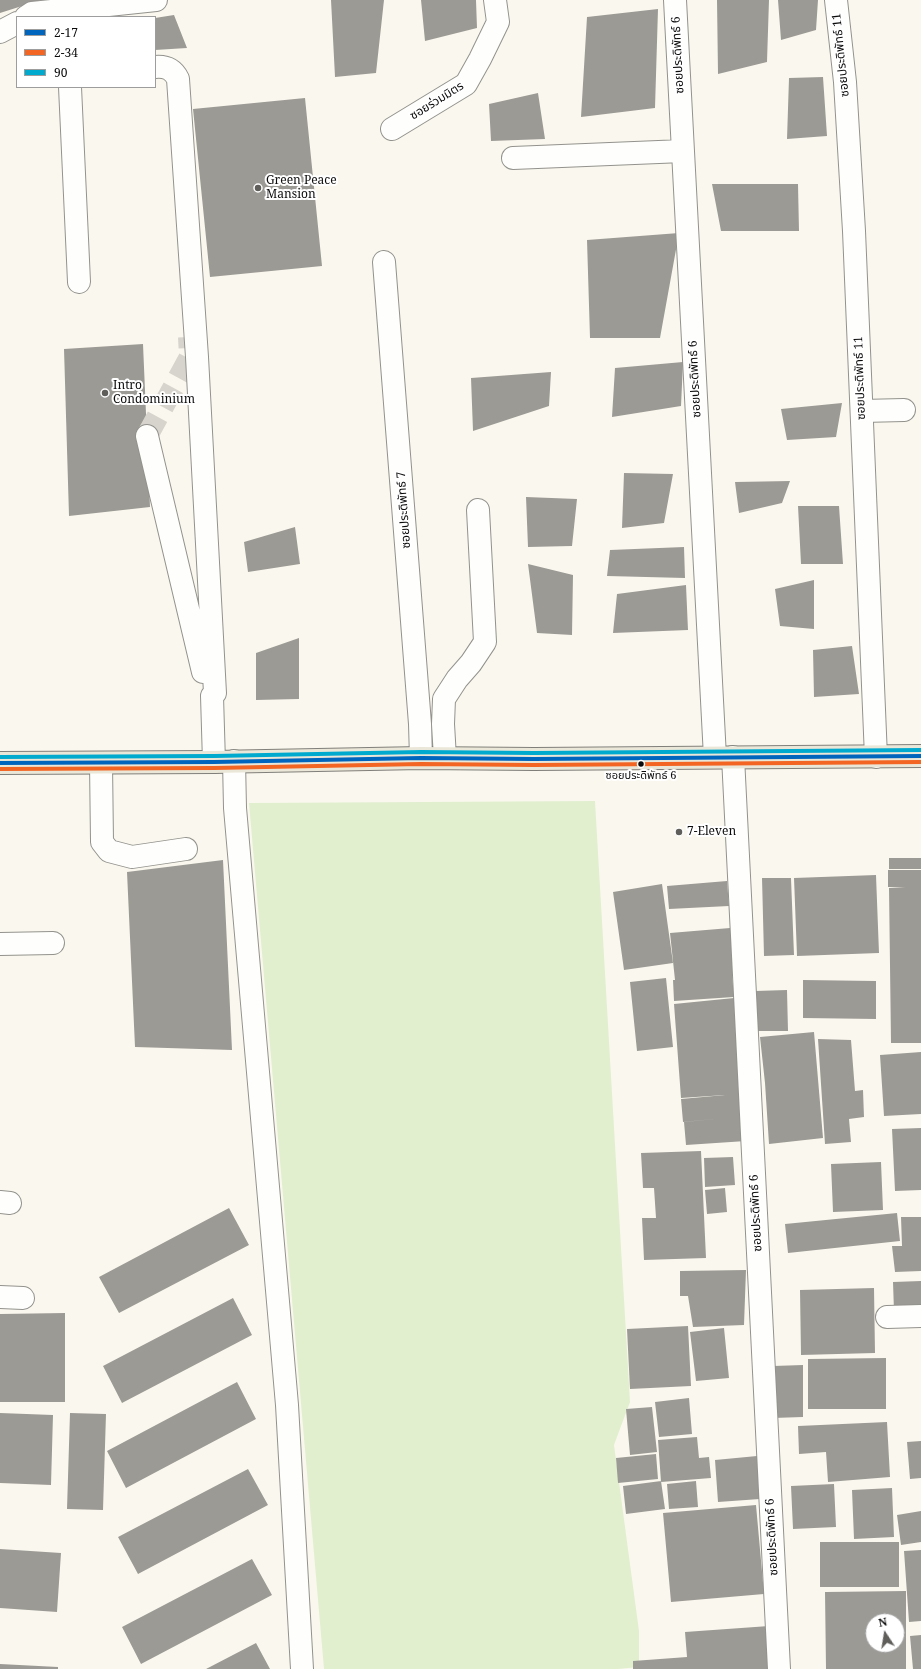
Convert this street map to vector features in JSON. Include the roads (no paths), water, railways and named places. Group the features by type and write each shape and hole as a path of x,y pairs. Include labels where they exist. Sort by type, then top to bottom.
{"main road":[{"path":"0,763 224,762 421,758 921,756"}],"street":[{"path":"28,16 32,13 156,0"},
{"name":"ซอยร่วมมิตร","path":"392,129 466,84 498,22 495,0"},
{"name":"ซอยประดิพัทธ์ 6","path":"674,0 724,757 779,1669"},
{"name":"ซอยประดิพัทธ์ 11","path":"836,0 844,82 854,231 876,757"},
{"path":"0,32 16,24"},
{"path":"156,67 168,68 178,79 197,357 215,693 212,696"},
{"path":"70,88 79,282"},
{"path":"513,158 683,151"},
{"name":"ซอยประดิพัทธ์ 7","path":"384,262 420,724 421,758"},
{"path":"862,411 904,410"},
{"path":"147,436 209,693 212,696 224,762 235,808 287,1405 302,1669"},
{"path":"445,758 444,699 485,642 478,510"},
{"path":"101,763 102,842 109,851 132,857 186,849"},
{"path":"0,944 53,943"},
{"path":"0,1297 23,1298"},
{"path":"887,1317 921,1316"}],"tunnel":[{"path":"147,436 190,357 189,337"}],"place":[{"name":"Green Peace Mansion","path":"258,188"},
{"name":"Intro Condominium","path":"105,393"},
{"name":"ซอยประดิพัทธ์ 6","path":"641,764"},
{"name":"7-Eleven","path":"679,832"}]}
